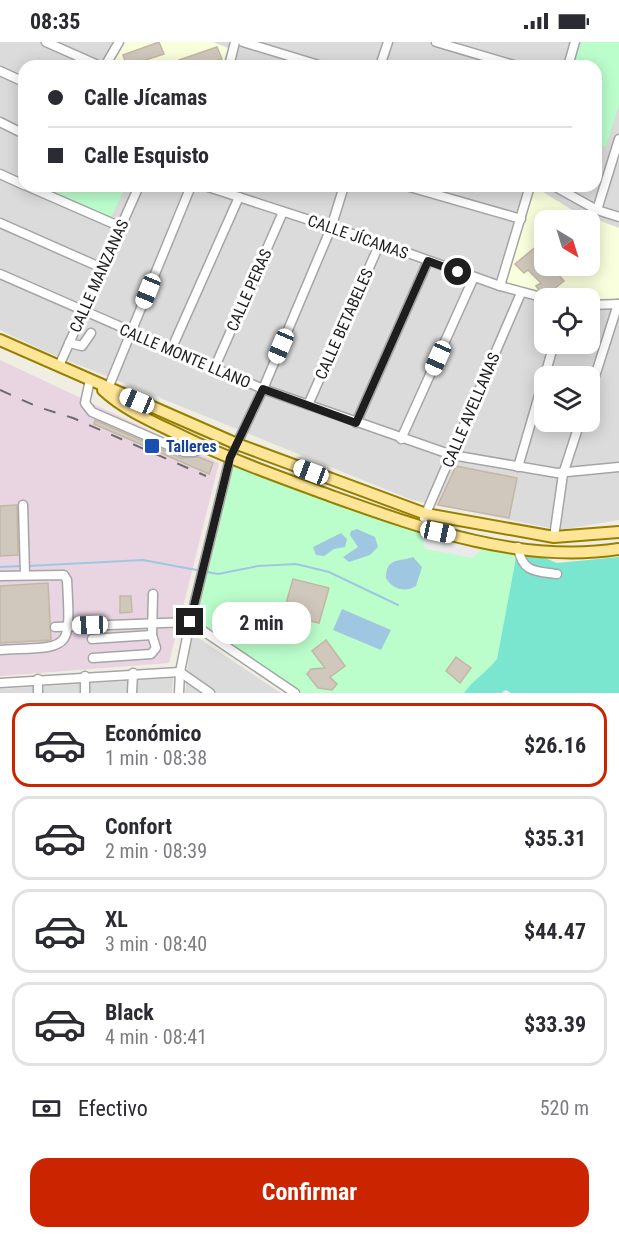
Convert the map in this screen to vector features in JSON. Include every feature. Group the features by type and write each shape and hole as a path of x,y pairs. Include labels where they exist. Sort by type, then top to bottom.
{"main road":[{"path":"0,340 93,382 233,451 426,514 554,537 619,532"},
{"path":"107,390 150,420 204,447 233,451"},
{"path":"150,420 180,426 233,451 419,527 518,547 562,553 619,549"}],"street":[{"path":"46,42 86,60"},
{"path":"108,60 119,42"},
{"path":"230,60 235,42"},
{"path":"243,42 302,60"},
{"path":"382,60 388,42"},
{"path":"436,42 497,60"},
{"path":"570,60 575,42"},
{"path":"0,71 18,79"},
{"path":"0,122 18,131"},
{"path":"565,192 597,210 619,139"},
{"path":"0,174 18,181"},
{"path":"44,192 121,226"},
{"name":"CALLE MANZANAS","path":"59,366 136,192"},
{"path":"107,390 189,192"},
{"name":"CALLE JÍCAMAS","path":"224,192 534,296"},
{"path":"179,693 180,672 190,622 233,451 263,389 331,228 342,192"},
{"path":"427,192 521,219"},
{"path":"500,286 528,192"},
{"path":"171,350 239,197"},
{"path":"600,211 619,217"},
{"name":"CALLE PERAS","path":"214,369 283,212"},
{"path":"0,224 102,268"},
{"name":"CALLE BETABELES","path":"308,405 380,243"},
{"path":"356,423 428,261"},
{"name":"CALLE MONTE LLANO","path":"0,274 263,389 452,455 563,474 619,467"},
{"path":"402,439 474,277"},
{"name":"CALLE AVELLANAS","path":"419,527 521,293"},
{"path":"599,366 619,304 600,305"},
{"path":"69,343 82,346 91,333"},
{"path":"518,467 551,354"},
{"path":"93,382 85,403 92,412 184,452 194,452 204,447"},
{"path":"554,537 563,474 577,432"},
{"path":"23,505 24,569"},
{"path":"518,547 520,561 527,568 557,574"},
{"path":"0,576 24,569 65,576 69,626 66,637 55,647 0,650"},
{"path":"93,658 151,654 156,648 152,635 153,594"},
{"path":"55,627 190,622 295,693"},
{"path":"92,639 152,635"},
{"path":"0,682 180,672 210,693"},
{"path":"132,693 133,673"},
{"path":"85,676 85,693"},
{"path":"38,679 38,693"}],"shaded area":[{"path":"0,42 619,42 619,520 560,530 412,500 42,350 0,330"},
{"path":"124,42 213,42 228,48 224,60 114,60"},
{"path":"534,192 543,192 572,210 534,210 534,276 600,276 600,221 619,228 619,300 600,299 600,288 534,288 534,294 505,287"},
{"path":"0,360 219,463 169,663 0,676"},
{"path":"419,527 488,542 473,558 425,549"},
{"path":"357,529 375,537 378,547 370,555 349,562 343,557 358,547 350,535 351,531"},
{"path":"341,533 347,539 345,547 334,549 324,556 316,555 313,547"},
{"path":"518,547 557,563 619,557 619,693 511,693 506,690 501,693 464,693 497,659"},
{"path":"413,557 422,567 416,586 399,589 392,585 386,578 391,563"},
{"path":"342,609 391,630 381,650 333,630"},
{"path":"191,633 281,693 185,693"},
{"path":"173,678 172,693 0,693 0,689"}],"green space":[{"path":"579,42 619,42 619,105 606,147 602,145 602,60 574,60"},
{"path":"54,192 123,192 109,222"},
{"path":"230,458 419,527 518,547 497,659 464,693 293,693 190,622"}],"building":[{"path":"159,42 164,54 146,60 125,60 123,55"},
{"path":"217,47 222,59 219,60 179,60"},
{"path":"534,248 534,276 528,270 524,273 515,264"},
{"path":"534,276 560,276 564,281 555,288 538,288 536,286 541,283"},
{"path":"95,420 181,458 199,457 213,463 209,474 94,424"},
{"path":"456,466 517,478 509,518 438,505"},
{"path":"17,505 18,555 0,556 0,506"},
{"path":"293,579 329,588 319,623 283,614"},
{"path":"48,583 51,640 0,643 0,586"},
{"path":"120,596 131,596 132,612 120,613"},
{"path":"326,640 345,666 330,677 337,684 332,690 318,688 307,674 311,669 325,668 312,651"},
{"path":"456,657 471,668 460,683 446,671"}],"waterway":[{"path":"28,566 143,560 218,574 258,566 296,564 329,572 398,605"},
{"path":"0,567 22,566"}],"railway":[{"path":"0,390 38,407 73,418 206,476"}],"place":[{"name":"Talleres","path":"152,446"}],"route":[{"path":"190,622 230,458 263,389 356,423 428,261 458,272"}]}
